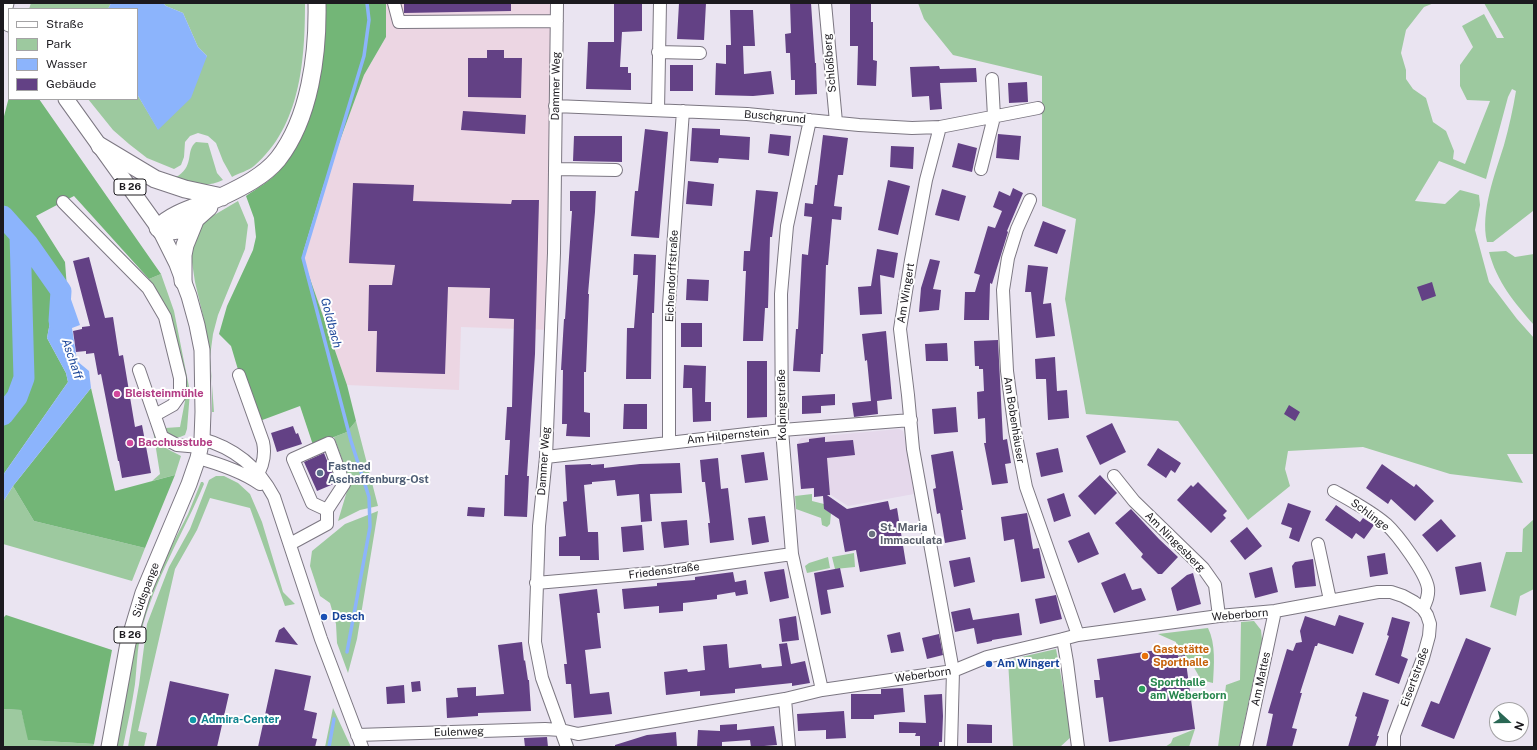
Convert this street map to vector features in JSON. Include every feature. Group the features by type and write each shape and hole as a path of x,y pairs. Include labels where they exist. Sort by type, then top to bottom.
{"highway":[{"path":"3,11 5,3"},
{"path":"222,197 185,227 176,232 159,229 164,222 174,216 222,197 260,175 277,160 289,142 299,120 308,92 314,61 317,27 317,3"},
{"path":"100,146 155,179 185,189 222,197"},
{"path":"183,281 183,255 196,218"}],"main road":[{"name":"B 26","path":"67,100 159,229 177,264 197,325 202,350 204,412 200,448"},
{"name":"Südspange","path":"109,747 128,643 143,593 189,484 200,448"}],"street":[{"path":"394,3 399,22 556,21"},
{"name":"Dammer Weg","path":"557,3 554,253 546,457 539,526 535,642 537,660 544,684 567,747"},
{"path":"658,110 660,3"},
{"name":"Schloßberg","path":"825,3 836,122"},
{"path":"658,52 700,53"},
{"path":"981,169 994,117 992,79"},
{"name":"Buschgrund","path":"555,106 683,111 912,128 940,127 1038,108"},
{"name":"Eichendorffstraße","path":"669,442 669,304 683,111"},
{"name":"Kolpingstraße","path":"810,120 787,226 781,294 782,430 792,554 822,690"},
{"name":"Am Wingert","path":"940,127 926,180 900,329 914,457 953,671 951,747"},
{"path":"555,169 616,170"},
{"name":"Am Bobenhäuser","path":"1030,200 1017,229 1008,258 1003,290 1007,371 1014,431 1026,487 1078,635"},
{"path":"63,202 148,288 165,317 180,378 180,395 174,405 155,414"},
{"path":"139,370 162,437 177,445 200,448 219,444 244,460 257,477 266,483 274,497 319,633 362,747"},
{"path":"238,375 263,442 265,452 257,477"},
{"name":"Am Hilpernstein","path":"546,457 782,430 910,420"},
{"path":"290,544 327,524 327,510 344,484 329,443 293,459 312,503 327,510"},
{"path":"200,448 233,470 257,477"},
{"name":"Am Ningesberg","path":"1114,476 1134,502 1203,568 1215,585 1219,616"},
{"name":"Schlinge","path":"1334,490 1359,505 1386,525 1417,562 1428,586 1428,595 1423,609"},
{"path":"1318,544 1330,600"},
{"name":"Friedenstraße","path":"536,584 664,572 792,554"},
{"name":"Weberborn","path":"561,730 578,734 785,699 822,690 953,671 987,657 1063,640 1078,635 1219,616 1275,611 1378,592 1392,592 1403,596 1423,609"},
{"name":"Eisertstraße","path":"1394,747 1394,735 1423,658 1429,636 1430,624 1423,609"},
{"name":"Am Mattes","path":"1246,747 1275,611"},
{"path":"1063,640 1077,747"},
{"path":"785,699 789,747"},
{"name":"Eulenweg","path":"357,735 545,728 561,730"}],"shaded area":[{"path":"386,3 555,3 549,330 461,327 459,390 347,385 307,270 303,253 324,184 364,75 386,37"},
{"path":"899,429 903,431 905,438 914,494 848,506 831,495 814,497 813,488 801,489 797,444 801,438"}],"green space":[{"path":"31,3 111,3 108,8 29,8"},
{"path":"163,3 305,3 304,46 297,90 291,112 282,132 270,150 254,166 232,177 223,161 216,143 208,136 198,133 190,136 185,142 184,157 181,165 174,169 147,158 129,144 113,130 89,100 138,100 138,96 158,129 207,56 198,47 183,13 166,6"},
{"path":"324,3 386,3 386,37 364,75 324,184 303,253 307,270 347,385 356,421 347,432 313,445 300,406 257,422 231,346 219,334 227,306 253,250 256,237 254,218 246,196 277,174 293,152 304,132 311,112 319,70"},
{"path":"918,3 1434,3 1424,7 1406,30 1401,53 1406,70 1406,79 1413,89 1426,98 1433,122 1446,131 1454,151 1453,159 1465,164 1490,101 1467,100 1460,86 1460,65 1473,47 1462,26 1484,14 1497,38 1504,38 1484,3 1534,3 1533,211 1493,242 1487,242 1485,218 1493,181 1512,111 1516,91 1512,89 1508,97 1486,179 1439,161 1415,201 1445,204 1460,190 1479,195 1480,205 1475,230 1489,282 1517,319 1534,338 1534,454 1507,454 1523,483 1450,474 1363,447 1288,451 1285,469 1290,486 1248,520 1178,421 1086,414 1065,299 1076,219 1042,206 1042,76 953,55 924,19"},
{"path":"8,100 40,100 161,274 149,279 74,196 36,216 65,262 67,288 55,296 47,338 66,373 68,382 3,475 3,120"},
{"path":"196,142 208,143 217,173 223,180 216,183 203,185 190,183 171,176 178,176 186,167 191,149"},
{"path":"238,201 248,225 245,249 218,315 213,334 210,357 212,383 204,320 195,282 190,249 204,221"},
{"path":"1506,251 1515,257 1534,254 1534,325 1513,300 1501,282 1492,263 1489,252"},
{"path":"161,274 174,311 190,392 187,429 185,435 170,438 165,428 180,427 185,401 182,377 168,312 149,279"},
{"path":"212,384 214,412 212,412"},
{"path":"91,388 115,491 175,475 145,548 34,521 13,486"},
{"path":"356,421 378,506 360,510 338,521 350,481 334,437 347,432"},
{"path":"153,430 155,436 161,444 167,449 181,456 175,475 152,481 160,474"},
{"path":"216,476 224,476 238,483 250,494 262,522 283,592 295,604 285,606 250,508 210,498 197,530 175,569 138,731 147,733 144,747 128,747 139,685 147,624 169,567 190,529 209,480"},
{"path":"201,482 204,484 161,576 146,614 140,639 134,692 123,747 116,747 133,648 142,615 161,566 188,514"},
{"path":"13,486 34,521 145,548 132,581 3,544 3,502"},
{"path":"812,494 812,501 824,504 824,509 831,513 830,524 827,527 822,525 821,518 796,509 795,496"},
{"path":"378,511 357,639 348,673 337,643 336,624 330,603 320,596 310,566 312,551 345,524"},
{"path":"1534,519 1534,589 1520,596 1516,616 1490,607 1506,552 1522,552 1523,529"},
{"path":"854,553 855,567 835,569 832,557"},
{"path":"828,557 830,568 807,573 805,566 809,563"},
{"path":"6,615 112,650 94,744 28,740 21,710 3,709 3,618"},
{"path":"1254,621 1261,630 1262,640 1239,747 1218,747 1226,685 1240,680 1241,622"},
{"path":"1208,628 1211,634 1213,648 1213,683 1201,680 1191,662 1185,655 1178,656 1176,642 1158,634"},
{"path":"1056,649 1072,736 1060,747 1013,747 1008,660"},
{"path":"333,708 351,747 325,747"},
{"path":"3,709 21,710 29,740 94,744 93,747 3,747"},
{"path":"1195,729 1189,747 1165,747 1171,743 1173,738"}],"water":[{"path":"111,3 163,3 166,6 183,13 198,47 207,56 191,98 158,130 138,96 138,8 108,8"},
{"path":"67,288 80,325 72,328 77,361 89,371 91,388 13,486 3,502 3,475 68,382 66,373 47,338 55,296"}],"building":[{"path":"404,3 511,3 511,11 404,13"},
{"path":"614,3 642,3 642,31 622,32 620,67 628,67 628,73 631,73 631,90 586,89 588,42 614,42"},
{"path":"679,3 706,3 704,40 677,39"},
{"path":"790,3 811,3 817,94 795,95 795,80 791,80 790,53 786,53 785,34 791,33"},
{"path":"850,3 871,3 871,22 873,22 873,60 877,61 876,86 857,85 858,46 850,46"},
{"path":"730,10 753,10 755,46 743,46 744,74 771,71 774,94 753,96 715,95 716,63 726,64 726,45 731,45"},
{"path":"487,50 504,50 504,58 522,58 521,98 468,97 468,58 487,58"},
{"path":"670,65 693,65 693,91 670,91"},
{"path":"939,66 940,69 976,68 977,82 940,83 942,109 930,110 929,96 912,97 910,67"},
{"path":"1027,82 1028,102 1009,103 1008,83"},
{"path":"463,111 526,115 525,134 461,130"},
{"path":"692,128 720,129 720,135 750,137 749,160 719,158 718,163 690,161"},
{"path":"645,129 668,132 659,238 631,236 635,191 638,191"},
{"path":"770,134 791,136 789,156 768,153"},
{"path":"998,134 1021,136 1019,160 996,158"},
{"path":"823,135 848,138 843,175 838,175 834,206 842,207 841,220 832,219 828,265 826,265 823,354 821,354 820,372 793,371 796,329 798,329 802,254 808,255 812,217 804,216 805,203 813,204 815,185 817,185"},
{"path":"574,136 622,136 622,162 573,161"},
{"path":"958,143 977,148 972,172 952,167"},
{"path":"891,146 914,147 913,169 890,167"},
{"path":"888,180 910,186 898,235 878,230"},
{"path":"688,181 714,184 712,206 686,204"},
{"path":"353,183 414,185 413,201 511,204 512,200 539,200 535,354 527,476 529,476 527,517 504,516 505,475 508,475 510,440 505,440 507,407 512,407 514,319 489,318 490,288 448,287 445,374 376,372 377,331 368,331 369,285 392,285 395,265 349,263"},
{"path":"1013,188 1023,193 1007,231 1008,232 992,284 990,283 989,320 964,320 965,292 975,292 980,275 974,273 988,226 995,228 1002,211 993,207 999,191 1010,196"},
{"path":"942,189 966,196 959,221 935,215"},
{"path":"756,190 778,192 772,237 770,237 768,308 765,308 763,341 743,341 746,271 743,271 744,251 750,251"},
{"path":"570,191 596,191 588,294 586,372 584,372 584,412 590,413 590,437 566,436 567,424 562,424 563,370 561,370 572,211 570,211"},
{"path":"1043,221 1066,230 1057,254 1034,246"},
{"path":"877,249 898,253 894,278 880,275 882,314 860,315 858,287 871,286"},
{"path":"634,254 656,255 654,313 652,313 651,379 626,379 627,328 634,328 638,275 633,275"},
{"path":"89,257 105,318 113,317 119,356 123,355 135,427 142,425 151,473 122,478 101,374 98,375 94,353 86,354 86,351 76,352 73,331 82,329 82,327 90,326 73,261"},
{"path":"930,259 940,261 933,289 941,290 939,310 919,312 921,288"},
{"path":"1028,265 1048,267 1043,304 1051,303 1055,336 1036,338 1031,292 1025,292"},
{"path":"687,279 709,280 708,301 686,300"},
{"path":"1432,282 1436,296 1422,301 1417,287"},
{"path":"681,323 702,323 702,347 681,347"},
{"path":"886,331 892,399 877,401 878,414 854,417 852,403 871,401 867,360 865,361 862,334"},
{"path":"998,340 1003,440 1007,439 1011,463 1005,464 1008,483 992,485 984,443 986,443 985,418 978,419 977,392 984,391 983,369 979,369 979,366 975,366 974,341"},
{"path":"947,343 948,361 926,361 925,344"},
{"path":"1055,357 1057,391 1067,390 1069,418 1048,420 1046,379 1036,379 1035,359"},
{"path":"747,361 767,361 767,417 747,418"},
{"path":"684,365 706,366 705,402 711,402 711,421 693,422 692,388 683,388"},
{"path":"835,394 835,405 821,406 821,413 802,414 802,396"},
{"path":"624,404 647,404 647,429 623,429"},
{"path":"1289,405 1300,412 1295,421 1284,414"},
{"path":"956,407 958,432 934,434 932,409"},
{"path":"1112,423 1126,452 1100,465 1086,436"},
{"path":"293,426 296,434 298,433 302,444 277,452 271,433"},
{"name":"St. Maria Immaculata","path":"825,437 825,442 853,440 855,455 827,458 830,495 827,495 847,509 888,501 890,510 897,508 906,564 860,572 856,550 845,552 839,519 824,509 823,496 814,497 814,488 801,489 797,444 809,442 809,439"},
{"path":"1058,448 1063,472 1041,477 1036,453"},
{"path":"1158,448 1181,463 1175,473 1171,470 1166,478 1147,465"},
{"path":"953,451 963,510 961,510 966,539 945,543 940,513 937,514 933,489 936,488 931,455"},
{"path":"764,452 768,480 745,483 741,455"},
{"name":"Fastned Aschaffenburg-Ost","path":"324,453 336,483 317,491 304,462"},
{"path":"718,458 721,489 728,488 734,540 710,543 708,523 710,523 705,482 702,482 700,460"},
{"path":"680,463 682,493 650,494 652,521 641,522 639,494 617,496 615,480 592,482 592,484 584,485 588,532 598,532 599,560 580,560 580,556 559,556 559,537 566,536 563,502 567,501 565,465 604,464 604,468 640,464"},
{"path":"1382,464 1414,487 1416,484 1434,501 1415,521 1391,499 1388,504 1366,488"},
{"path":"1100,475 1117,493 1095,515 1078,496"},
{"path":"1198,482 1227,511 1223,515 1226,518 1211,533 1177,500 1191,485 1193,487"},
{"path":"1064,493 1071,516 1054,522 1047,499"},
{"path":"1288,503 1311,511 1299,542 1289,538 1292,528 1281,524"},
{"path":"1336,505 1360,522 1363,518 1374,525 1364,539 1356,533 1352,539 1325,520"},
{"path":"468,507 485,508 484,517 467,516"},
{"path":"1131,509 1178,557 1162,574 1158,574 1141,557 1143,554 1115,523"},
{"path":"1027,513 1033,549 1039,548 1045,578 1021,582 1014,539 1004,541 1001,517"},
{"path":"765,516 769,542 752,545 748,518"},
{"path":"1441,519 1456,536 1437,552 1422,535"},
{"path":"687,520 689,545 664,548 661,522"},
{"path":"642,525 644,550 623,552 621,527"},
{"path":"1247,527 1262,546 1245,560 1230,541"},
{"path":"1089,532 1099,554 1078,563 1068,541"},
{"path":"1385,553 1388,574 1370,577 1367,556"},
{"path":"970,557 975,582 954,587 949,561"},
{"path":"1313,559 1316,586 1295,588 1292,566 1295,562"},
{"path":"1481,562 1486,591 1460,595 1455,567"},
{"path":"1272,567 1278,592 1255,598 1249,573"},
{"path":"840,568 844,587 827,590 831,613 821,615 814,573"},
{"path":"784,569 789,598 770,602 764,572"},
{"path":"733,572 735,582 746,580 748,594 736,596 735,592 717,595 717,599 683,603 683,611 659,613 659,606 624,609 622,589 657,586 657,583 695,580 695,577"},
{"path":"1125,573 1132,590 1141,588 1146,600 1114,613 1101,583"},
{"path":"1193,573 1201,604 1177,611 1171,588 1187,575"},
{"path":"597,589 600,613 597,613 601,648 585,650 590,694 609,692 612,714 574,718 571,684 566,684 564,664 567,664 559,594"},
{"path":"1056,595 1062,619 1040,624 1035,599"},
{"path":"970,608 973,620 1019,613 1022,635 977,644 974,628 955,632 951,612"},
{"path":"1339,615 1364,623 1353,654 1318,643 1317,646 1315,646 1300,693 1302,693 1292,728 1297,729 1292,747 1266,747 1273,714 1268,713 1287,649 1293,651 1296,643 1302,642 1300,631 1305,616 1335,626"},
{"path":"796,616 799,640 782,642 779,619"},
{"path":"1392,617 1410,622 1401,656 1408,659 1399,684 1375,675 1389,636 1387,635"},
{"path":"284,627 298,645 275,642 279,630"},
{"path":"900,632 904,651 891,653 887,635"},
{"path":"939,634 943,655 927,659 922,638"},
{"path":"1466,638 1491,648 1454,739 1421,726 1431,701 1439,704"},
{"path":"522,642 524,661 525,660 529,680 531,711 478,713 478,716 447,718 446,698 458,697 457,688 476,687 476,696 504,694 498,645"},
{"path":"787,643 791,664 805,661 810,683 792,686 792,683 735,689 735,693 700,696 700,691 666,695 664,672 687,669 688,672 705,670 703,646 727,644 729,668 761,664 762,668 782,666 779,644"},
{"name":"Sporthalle am Weberborn","path":"1177,647 1178,656 1185,655 1195,729 1109,742 1103,697 1096,698 1094,680 1100,680 1097,659"},
{"name":"Admira-Center","path":"275,669 311,676 304,710 317,713 312,738 317,739 315,747 258,747"},
{"name":"Admira-Center","path":"170,681 229,694 217,747 156,747"},
{"path":"420,681 421,691 412,692 411,682"},
{"path":"404,685 405,703 387,704 386,687"},
{"path":"903,688 905,712 874,715 874,719 851,719 851,694 881,694 881,689"},
{"path":"1363,692 1389,700 1377,736 1379,736 1375,747 1348,747 1357,717 1355,716"},
{"path":"942,694 942,742 939,742 939,747 920,747 920,736 915,736 916,733 899,733 899,722 926,723 924,695"},
{"path":"844,711 846,738 826,739 826,730 798,731 797,714"},
{"path":"737,724 737,730 774,726 777,745 751,747 750,740 722,742 722,747 697,747 698,730 720,731 720,725"},
{"path":"967,724 992,725 992,743 967,743"},
{"path":"676,732 677,747 615,747 615,745 647,735"},
{"path":"547,737 548,747 525,747 524,738"}],"waterway":[{"name":"Goldbach","path":"347,652 370,527 369,497 351,441 303,258 364,56 369,20 367,3"},
{"name":"Aschaff","path":"3,216 28,244 61,291 59,321"},
{"name":"Aschaff","path":"3,415 17,397 24,378 20,235"},
{"name":"Goldbach","path":"329,747 334,719"}],"place":[{"name":"Bleisteinmühle","path":"117,394"},
{"name":"Bacchusstube","path":"130,443"},
{"name":"Fastned Aschaffenburg-Ost","path":"320,473"},
{"name":"St. Maria Immaculata","path":"872,534"},
{"name":"Desch","path":"324,617"},
{"name":"Gaststätte Sporthalle","path":"1145,656"},
{"name":"Am Wingert","path":"989,664"},
{"name":"Sporthalle am Weberborn","path":"1142,689"},
{"name":"Admira-Center","path":"193,720"}]}
